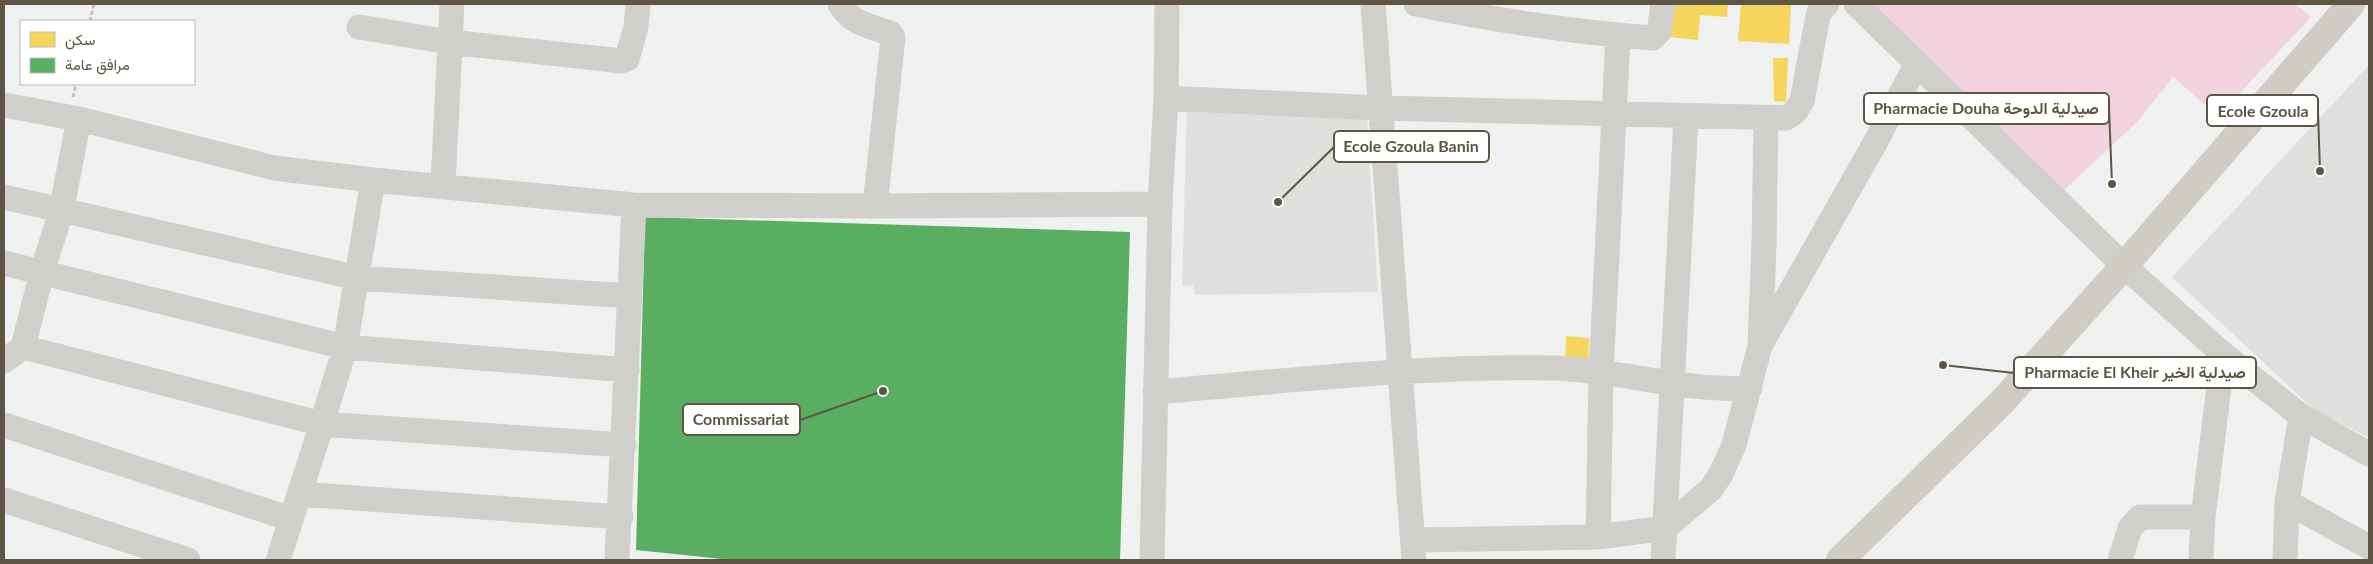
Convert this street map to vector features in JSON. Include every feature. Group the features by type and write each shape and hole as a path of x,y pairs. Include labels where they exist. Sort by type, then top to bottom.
{"main road":[{"path":"1840,560 2002,402 2124,266 2351,4"}],"street":[{"path":"443,185 452,4"},
{"path":"359,27 449,42 622,61 627,59 630,51 636,27 638,4"},
{"path":"840,4 846,14 852,19 890,33 893,37 875,206"},
{"path":"1152,560 1160,204 1166,98 1167,4"},
{"path":"1373,4 1379,108 1414,550 1598,537 1665,528 1703,497 1721,474 1734,445 1760,346 1766,118"},
{"path":"1416,4 1486,11 1618,36 1655,37 1659,32 1663,4"},
{"path":"1166,98 1379,108 1786,118 1795,112 1802,101 1819,12 1827,4"},
{"path":"1856,4 2124,266 2223,354 2301,416 2369,454"},
{"path":"1598,537 1601,374 1618,36"},
{"path":"1760,346 1875,143 1917,63"},
{"path":"4,105 79,119 274,168 373,180 443,185 634,205 1160,204"},
{"path":"1663,560 1686,117"},
{"path":"79,119 61,212 14,354 322,424 624,445"},
{"path":"278,560 345,347 373,180"},
{"path":"4,197 61,212 358,278 630,296"},
{"path":"617,560 621,518 634,205"},
{"path":"4,263 345,347 627,370"},
{"path":"2201,560 2203,517 2223,354"},
{"path":"1155,392 1400,371 1556,368 1730,390 1750,388"},
{"path":"2285,560 2287,502 2301,416"},
{"path":"4,425 291,519"},
{"path":"299,494 621,518"},
{"path":"4,500 188,560"},
{"path":"2287,502 2369,547"},
{"path":"2120,560 2130,528 2140,517 2203,517"}],"path":[{"path":"90,20 94,4"}],"shaded area":[{"path":"1862,4 2295,4 2311,17 2218,116 2173,77 2137,122 2064,190"},
{"path":"2369,65 2369,438 2313,409 2172,277"},
{"path":"1187,109 1367,120 1378,292 1195,295 1193,285 1182,286"}],"building: سكن":[{"path":"1673,4 1728,4 1727,17 1700,15 1698,40 1670,37"},
{"path":"1741,4 1791,4 1789,44 1738,41"},
{"path":"1773,58 1788,58 1786,102 1774,101"},
{"path":"1566,336 1589,338 1588,369 1565,364"}],"building: مرافق عامة":[{"path":"645,217 1130,232 1120,560 732,560 636,550"}],"place":[{"name":"Ecole Gzoula","path":"2320,171"},
{"name":"Pharmacie Douha صيدلية الدوحة","path":"2112,184"},
{"name":"Ecole Gzoula Banin","path":"1278,202"},
{"name":"Pharmacie El Kheir صيدلية الخير","path":"1943,365"},
{"name":"Commissariat","path":"883,391"}]}
